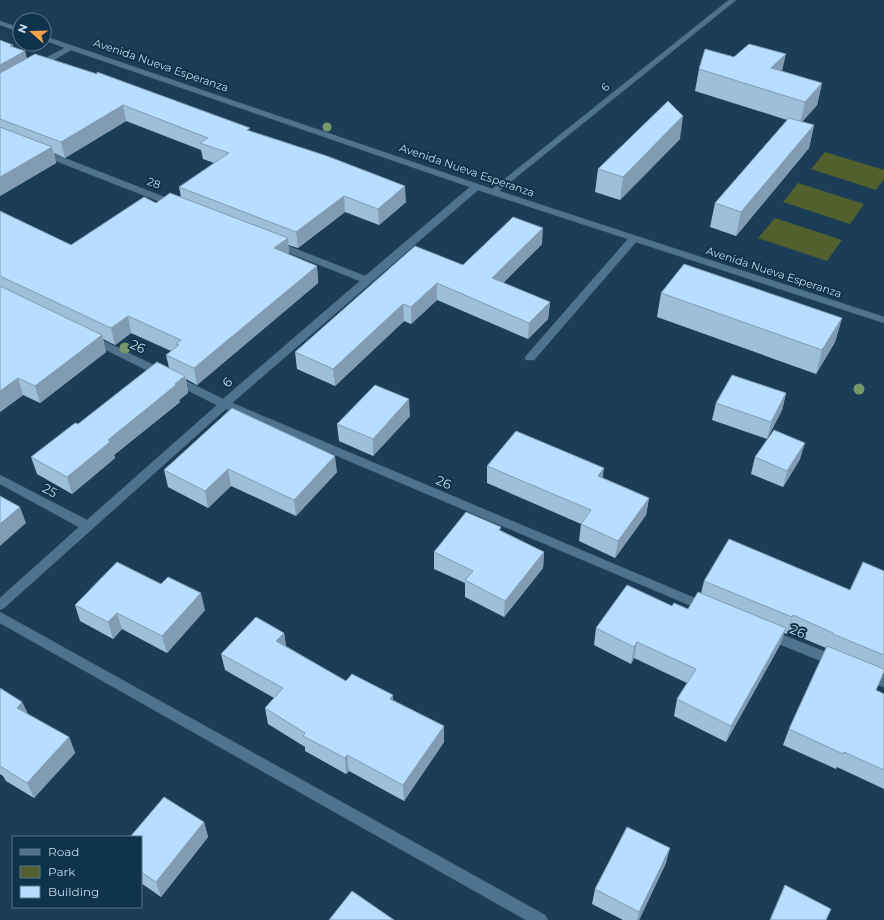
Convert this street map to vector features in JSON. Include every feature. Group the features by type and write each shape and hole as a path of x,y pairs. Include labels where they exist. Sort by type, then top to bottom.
{"street":[{"name":"6","path":"493,192 733,0"},
{"path":"0,23 12,27"},
{"name":"Avenida Nueva Esperanza","path":"52,41 493,192 884,320"},
{"path":"32,69 71,47"},
{"name":"28","path":"29,147 183,208"},
{"name":"6","path":"0,604 224,404 366,280 477,186"},
{"path":"264,239 366,280"},
{"path":"530,358 633,239"},
{"name":"26","path":"84,335 224,404 715,611"},
{"name":"25","path":"0,479 88,526"},
{"path":"0,617 540,920"},
{"name":"26","path":"759,630 884,682"}],"green space":[{"path":"825,152 884,170 884,179 876,190 811,169"},
{"path":"798,183 864,204 850,224 783,202"},
{"path":"775,218 842,240 827,261 758,238"}],"building":[{"path":"0,40 12,45 10,46 12,47 12,52 23,52 0,65"},
{"path":"749,44 786,54 771,68 822,83 805,102 699,69 705,49 734,57"},
{"path":"35,54 97,74 97,72 250,128 247,130 327,156 405,186 378,209 344,196 296,232 179,187 229,153 200,143 208,138 123,105 61,142 0,119 0,73"},
{"path":"668,101 683,116 623,177 598,169"},
{"path":"789,118 814,125 741,212 715,203"},
{"path":"0,127 52,147 0,177"},
{"path":"170,193 288,238 274,248 317,266 194,368 166,355 179,345 176,344 181,340 128,316 111,328 0,276 0,211 71,245 144,197 156,203"},
{"path":"513,217 543,228 492,278 550,302 529,323 437,283 411,307 403,304 333,369 295,352 415,246 463,265"},
{"path":"684,264 842,318 822,350 661,293"},
{"path":"0,286 102,335 35,386 18,378 0,391"},
{"path":"157,362 185,376 108,440 110,442 67,477 31,457 75,423 78,424"},
{"path":"732,375 786,393 771,422 716,403"},
{"path":"375,385 409,399 373,439 337,424"},
{"path":"232,408 335,456 294,500 228,469 205,491 164,470"},
{"path":"774,430 805,443 787,471 755,457"},
{"path":"516,431 604,468 598,476 649,498 618,541 581,524 591,510 487,466"},
{"path":"0,496 20,507 0,524"},
{"path":"466,512 501,527 499,530 544,552 505,601 465,580 473,571 434,552"},
{"path":"729,539 850,590 863,562 884,571 884,655 833,634 793,615 792,617 704,581"},
{"path":"117,562 161,584 168,577 201,593 162,636 117,613 108,622 75,605"},
{"path":"627,585 672,606 674,603 688,609 698,592 786,628 731,726 677,699 696,669 637,642 634,647 596,628"},
{"path":"256,617 284,633 276,641 346,681 352,674 393,695 390,699 444,726 403,785 347,755 345,758 303,736 305,733 265,708 283,688 221,654"},
{"path":"827,646 884,669 876,690 884,694 884,770 844,752 843,754 789,729"},
{"path":"0,688 22,702 17,708 69,737 27,783 0,766"},
{"path":"164,797 204,822 156,882 142,873 142,836 131,836"},
{"path":"627,827 670,848 639,912 595,889"},
{"path":"785,885 831,909 826,920 770,920"},
{"path":"352,891 394,920 329,920"}]}
